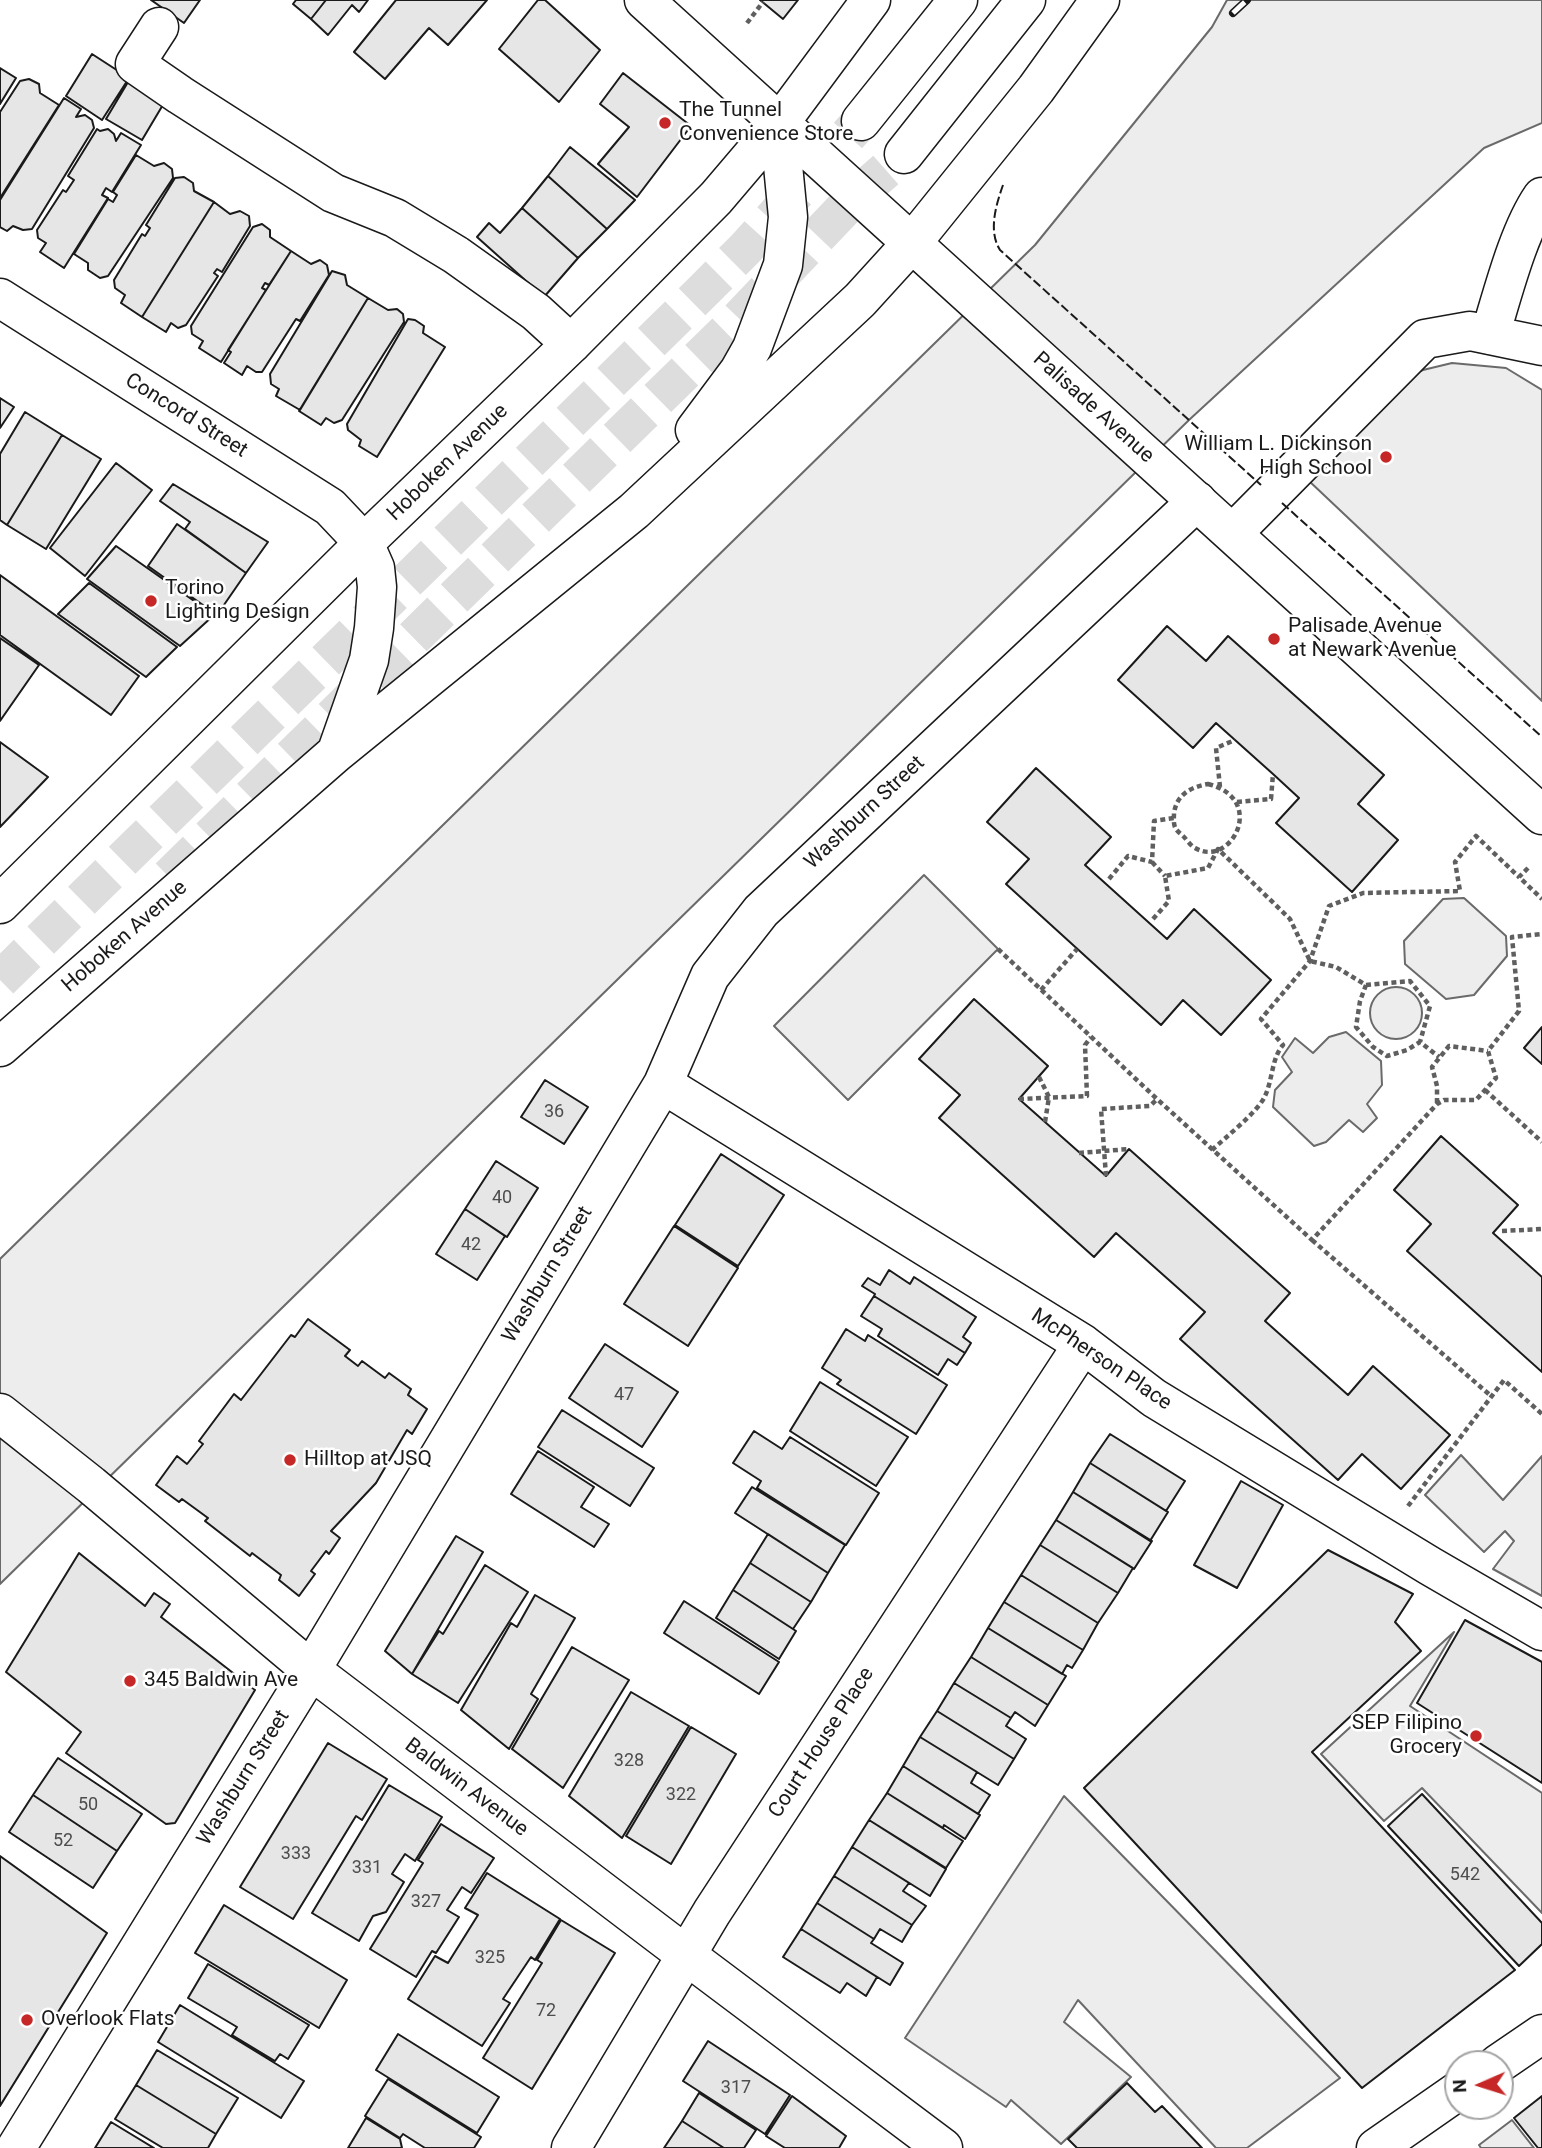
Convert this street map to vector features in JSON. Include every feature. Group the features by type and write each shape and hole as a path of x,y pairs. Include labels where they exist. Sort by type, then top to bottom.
{"main road":[{"name":"Palisade Avenue","path":"644,0 1542,815"},
{"name":"Hoboken Avenue","path":"0,904 364,543 571,344 716,198 779,124 872,0"},
{"path":"861,121 958,0"},
{"path":"904,154 1026,0"},
{"name":"Hoboken Avenue","path":"0,1047 336,752 634,511 860,300 947,203 1036,89 1100,0"},
{"path":"159,27 135,64 333,192 395,218 456,255 536,312 571,344"},
{"path":"634,511 738,371 752,348 768,309 783,265 787,239 788,217 779,124"},
{"path":"1490,335 1520,246 1535,207 1542,197"},
{"name":"Concord Street","path":"0,298 330,507 364,543"},
{"path":"1233,533 1426,339 1470,331 1542,346"},
{"name":"Washburn Street","path":"16,2148 311,1670 663,1084 710,976 761,911 1186,491"},
{"path":"336,752 369,660 374,628 377,587 375,568 364,543"},
{"name":"McPherson Place","path":"663,1084 1083,1344 1154,1398 1430,1566 1542,1630"},
{"name":"Court House Place","path":"571,2148 686,1955 1083,1344"},
{"name":"Baldwin Avenue","path":"0,1413 91,1485 311,1670 943,2148"},
{"path":"1514,2053 1542,2034"},
{"path":"1376,2148 1444,2101"}],"path":[{"path":"747,23 762,2"},
{"path":"1220,787 1216,748 1235,740"},
{"path":"1237,802 1271,799 1273,774"},
{"path":"1209,784 1230,793 1237,802 1240,825 1236,836 1218,849 1196,849 1175,828 1175,807 1188,790 1209,784"},
{"path":"1152,862 1154,821 1174,818"},
{"path":"1212,1150 1263,1101 1271,1082 1277,1052 1283,1045 1261,1019 1310,961 1329,906 1363,893 1460,891 1455,862 1476,836 1542,899"},
{"path":"1165,876 1209,868 1218,849"},
{"path":"1218,849 1290,919 1310,961"},
{"path":"1109,879 1129,856 1152,862 1165,876 1169,901 1153,919"},
{"path":"1519,877 1528,868"},
{"path":"1488,1051 1519,1011 1512,937 1542,934"},
{"path":"998,949 1212,1150 1491,1396"},
{"path":"1041,990 1077,949"},
{"path":"1310,961 1336,967 1366,985 1410,981 1430,1006 1420,1042 1407,1050 1387,1056 1373,1046 1356,1027 1360,1001 1366,985"},
{"path":"1019,1099 1087,1096 1085,1045 1091,1037"},
{"path":"1420,1042 1439,1057"},
{"path":"1437,1104 1437,1086 1432,1068 1449,1046 1488,1051"},
{"path":"1312,1240 1437,1104 1444,1100 1476,1100 1496,1077 1488,1051"},
{"path":"1039,1077 1048,1097 1045,1122"},
{"path":"1485,1090 1542,1142"},
{"path":"1106,1176 1101,1109 1150,1106 1157,1099"},
{"path":"1079,1153 1129,1149"},
{"path":"1502,1231 1542,1229"},
{"path":"1401,1516 1504,1380 1542,1414"}],"shaded area":[{"path":"1227,0 1542,0 1542,123 1484,148 1189,420 0,1584 0,1259 1035,245 1212,27"},
{"path":"1452,363 1506,368 1542,390 1542,701 1308,480 1404,378"},
{"path":"924,875 998,949 848,1100 774,1026"},
{"path":"1464,898 1506,936 1507,956 1474,995 1446,999 1405,964 1404,941 1443,899"},
{"path":"1396,987 1406,989 1414,995 1420,1003 1420,1023 1414,1031 1406,1037 1396,1039 1386,1037 1378,1031 1372,1023 1370,1013 1372,1003 1378,995 1386,989"},
{"path":"1346,1032 1381,1061 1382,1085 1367,1104 1377,1118 1363,1132 1349,1120 1326,1142 1314,1146 1273,1107 1275,1090 1292,1072 1282,1057 1295,1038 1313,1053 1329,1037"},
{"path":"1461,1455 1503,1500 1542,1456 1542,1596 1493,1569 1514,1541 1505,1531 1484,1552 1425,1495"},
{"path":"1454,1632 1410,1706 1542,1793 1542,1913 1422,1788 1384,1821 1321,1754"},
{"path":"1064,1796 1340,2078 1247,2148 1216,2148 1078,2000 1064,2022 1131,2077 1061,2144 1011,2100 1006,2107 905,2038"},
{"path":"1512,2120 1534,2148 1481,2148 1479,2145"}],"building":[{"path":"151,0 200,0 184,23"},
{"path":"296,0 326,0 311,19 293,4"},
{"path":"326,0 368,0 359,12 352,5 328,35 311,19"},
{"path":"396,0 487,0 448,45 429,28 385,79 354,52"},
{"path":"538,0 545,0 600,50 559,102 499,49"},
{"path":"760,0 798,0 783,19"},
{"path":"92,54 129,78 102,120 66,96"},
{"path":"0,68 16,78 0,104"},
{"path":"623,73 691,126 637,197 598,164 629,127 600,104"},
{"path":"131,77 167,98 142,140 106,119"},
{"path":"29,79 39,84 40,93 59,105 0,198 0,112 20,81"},
{"path":"64,98 81,109 76,117 85,115 92,120 94,128 32,229 23,230 13,226 7,231 0,227 0,200"},
{"path":"97,129 108,129 114,134 116,141 121,133 141,145 112,192 106,188 102,195 108,198 64,268 40,252 46,243 38,238 37,230 63,190 66,192 74,180 68,176"},
{"path":"570,147 635,200 607,229 548,176"},
{"path":"136,155 154,166 164,163 172,169 173,178 108,276 100,278 88,270 88,263 74,254 108,199 113,202 117,195 113,192"},
{"path":"548,176 607,229 578,258 522,208"},
{"path":"184,177 193,183 194,191 214,202 142,317 121,303 125,295 115,288 114,280 142,234 145,236 150,228 146,225 175,178"},
{"path":"214,202 230,214 240,211 249,216 250,226 222,272 217,269 214,273 218,276 186,325 178,328 171,323 166,332 142,317"},
{"path":"522,208 578,258 544,297 477,237 489,223 500,233"},
{"path":"262,224 270,230 270,237 291,251 269,285 265,283 262,288 266,290 221,362 199,348 203,341 192,334 191,326 253,227"},
{"path":"291,251 311,264 320,260 327,265 329,275 300,321 296,319 262,372 256,372 247,366 242,375 224,363 231,352 228,350"},
{"path":"332,271 345,275 347,285 368,298 300,410 276,396 279,389 271,384 270,374"},
{"path":"368,298 388,310 397,309 403,314 404,322 342,420 334,423 326,418 321,425 299,411"},
{"path":"408,319 424,326 423,333 445,347 377,457 359,446 361,440 348,430 347,424"},
{"path":"0,398 14,407 0,428"},
{"path":"25,412 62,435 7,525 0,520 0,454"},
{"path":"62,435 101,459 46,549 7,525"},
{"path":"116,463 152,490 85,576 50,548"},
{"path":"173,484 268,542 246,573 185,529 190,522 160,501"},
{"path":"177,524 246,573 217,615 148,566"},
{"path":"116,546 214,615 180,646 87,579"},
{"path":"0,575 139,676 111,715 0,635"},
{"path":"89,583 177,647 146,677 58,614"},
{"path":"1167,626 1206,661 1228,636 1384,775 1358,804 1398,840 1352,892 1276,823 1299,798 1273,774 1216,723 1193,748 1118,680"},
{"path":"0,638 39,665 0,721"},
{"path":"0,742 48,777 0,827"},
{"path":"1036,768 1111,837 1085,865 1167,939 1194,909 1271,980 1221,1035 1183,1000 1161,1025 1006,884 1029,859 987,822"},
{"path":"974,999 1048,1066 1019,1099 1106,1176 1129,1149 1290,1293 1265,1321 1348,1395 1373,1366 1450,1435 1401,1489 1362,1454 1338,1480 1180,1339 1205,1312 1116,1233 1094,1257 939,1118 960,1095 919,1059"},
{"path":"1542,1027 1542,1064 1524,1048"},
{"path":"545,1080 588,1107 564,1144 521,1117"},
{"path":"1441,1136 1518,1205 1493,1233 1542,1277 1542,1372 1407,1251 1431,1224 1394,1190"},
{"path":"721,1154 784,1195 738,1266 675,1225"},
{"path":"496,1161 538,1188 507,1237 465,1209"},
{"path":"465,1209 505,1236 477,1280 436,1254"},
{"path":"674,1226 738,1268 688,1346 624,1304"},
{"path":"889,1270 910,1284 914,1277 976,1317 963,1337 971,1343 965,1353 862,1286 868,1278 880,1285"},
{"path":"874,1296 965,1353 957,1365 948,1359 938,1375 878,1336 882,1329 861,1316"},
{"name":"Hilltop at JSQ","path":"308,1319 350,1350 345,1356 358,1366 362,1361 385,1378 389,1373 411,1389 408,1395 427,1409 412,1434 407,1430 376,1483 331,1531 340,1538 329,1554 326,1551 311,1571 315,1574 299,1596 279,1580 281,1575 252,1553 250,1556 205,1521 208,1518 182,1499 179,1502 156,1485 177,1456 187,1464 203,1444 199,1441 234,1394 241,1400 291,1335 295,1337"},
{"path":"846,1329 865,1341 868,1335 947,1385 916,1434 837,1384 841,1380 822,1368"},
{"path":"605,1344 678,1392 642,1447 569,1398"},
{"path":"820,1382 908,1437 876,1486 790,1431"},
{"path":"562,1410 654,1468 630,1506 538,1447"},
{"path":"754,1431 782,1449 790,1437 879,1493 846,1545 757,1488 761,1481 733,1463"},
{"path":"1110,1434 1185,1481 1166,1511 1090,1463"},
{"path":"538,1451 594,1487 581,1507 609,1524 594,1547 511,1494"},
{"path":"1090,1463 1168,1512 1150,1541 1073,1492"},
{"path":"1241,1481 1283,1505 1237,1588 1194,1565"},
{"path":"752,1487 845,1545 828,1573 735,1513"},
{"path":"1073,1492 1152,1541 1134,1569 1056,1520"},
{"path":"1056,1520 1133,1568 1118,1593 1040,1545"},
{"path":"768,1534 828,1573 811,1602 750,1563"},
{"path":"456,1536 483,1552 412,1674 385,1651"},
{"path":"1040,1545 1118,1593 1098,1623 1021,1575"},
{"path":"1328,1550 1413,1594 1395,1622 1421,1651 1312,1752 1515,1970 1362,2088 1084,1788"},
{"name":"345 Baldwin Ave","path":"79,1553 145,1606 154,1593 170,1604 161,1617 255,1690 175,1823 166,1824 66,1753 81,1732 6,1672"},
{"path":"750,1563 811,1602 793,1629 733,1590"},
{"path":"485,1565 528,1592 458,1703 412,1674 439,1631 443,1634"},
{"path":"1021,1575 1098,1623 1083,1650 1004,1602"},
{"path":"733,1590 796,1631 779,1659 716,1618"},
{"path":"535,1595 575,1618 531,1694 538,1699 509,1749 461,1710 511,1623 517,1627"},
{"path":"684,1601 779,1662 759,1694 664,1633"},
{"path":"1004,1602 1083,1650 1072,1668 1067,1665 1062,1674 988,1628"},
{"path":"1465,1620 1542,1662 1542,1783 1417,1703"},
{"path":"988,1628 1066,1676 1048,1705 971,1657"},
{"path":"572,1647 629,1680 563,1788 512,1749"},
{"path":"971,1657 1048,1705 1035,1726 1015,1712 1011,1718 954,1683"},
{"path":"954,1683 1011,1718 1006,1726 1026,1739 1014,1759 937,1711"},
{"path":"631,1692 689,1726 622,1838 569,1796"},
{"path":"937,1711 1014,1759 998,1785 920,1737"},
{"path":"691,1727 736,1754 671,1864 626,1836"},
{"path":"920,1737 977,1772 971,1783 990,1795 978,1814 903,1766"},
{"path":"328,1743 387,1779 362,1820 356,1816 293,1919 240,1887"},
{"path":"58,1758 142,1814 117,1851 33,1795"},
{"path":"903,1766 980,1815 965,1839 887,1793"},
{"path":"389,1785 442,1817 415,1861 405,1854 392,1874 404,1882 386,1912 373,1916 359,1941 312,1913"},
{"path":"887,1793 963,1841 946,1868 869,1820"},
{"path":"1422,1794 1542,1923 1542,1944 1519,1966 1388,1826"},
{"path":"33,1795 117,1851 93,1888 9,1832"},
{"path":"869,1820 946,1869 930,1896 852,1847"},
{"path":"441,1824 494,1858 471,1893 462,1887 447,1910 459,1917 436,1953 432,1951 416,1977 370,1949 423,1863 418,1860"},
{"path":"852,1847 909,1883 903,1891 926,1906 912,1925 834,1876"},
{"name":"Overlook Flats","path":"0,1856 107,1933 0,2106"},
{"path":"487,1873 560,1919 535,1960 531,1957 503,1999 510,2003 482,2046 408,1999 435,1956 448,1963 478,1915 465,1908"},
{"path":"834,1876 912,1925 902,1942 880,1929 874,1939 817,1903"},
{"path":"817,1903 874,1939 871,1943 903,1963 890,1985 801,1929"},
{"path":"224,1905 347,1980 319,2028 195,1953"},
{"path":"561,1920 615,1953 532,2089 483,2058 542,1963 537,1960"},
{"path":"801,1929 877,1977 866,1996 847,1983 840,1993 783,1957"},
{"path":"208,1964 309,2025 288,2059 280,2054 275,2061 232,2035 237,2027 188,1998"},
{"path":"180,2005 304,2081 281,2118 158,2042"},
{"path":"398,2034 499,2097 477,2133 376,2070"},
{"path":"708,2041 790,2095 765,2134 683,2081"},
{"path":"157,2050 238,2098 216,2134 136,2085"},
{"path":"388,2079 481,2137 474,2148 425,2148 403,2134 400,2138 365,2116"},
{"path":"1127,2083 1155,2112 1162,2106 1202,2148 1077,2148 1068,2139"},
{"path":"136,2085 216,2134 208,2148 163,2148 115,2119"},
{"path":"699,2093 756,2130 744,2148 724,2148 682,2121"},
{"path":"792,2096 846,2136 839,2148 785,2148 766,2136"},
{"path":"1542,2096 1542,2148 1538,2148 1514,2118"},
{"path":"366,2118 400,2139 402,2148 348,2148"},
{"path":"682,2121 724,2148 664,2148"},
{"path":"111,2122 154,2148 95,2148"}],"tunnel":[{"path":"0,980 704,290 745,249 861,121"},
{"path":"169,877 736,322 854,198 904,154"}],"railway":[{"path":"1233,13 1247,0"}],"fence":[{"path":"1003,185 994,226 994,235 1000,250 1261,485"},
{"path":"1282,503 1542,737"}],"place":[{"name":"The Tunnel Convenience Store","path":"665,123"},
{"name":"William L. Dickinson High School","path":"1386,457"},
{"name":"Torino Lighting Design","path":"151,601"},
{"name":"Palisade Avenue at Newark Avenue","path":"1274,639"},
{"name":"Hilltop at JSQ","path":"290,1460"},
{"name":"345 Baldwin Ave","path":"130,1681"},
{"name":"SEP Filipino Grocery","path":"1476,1736"},
{"name":"Overlook Flats","path":"27,2020"}]}
